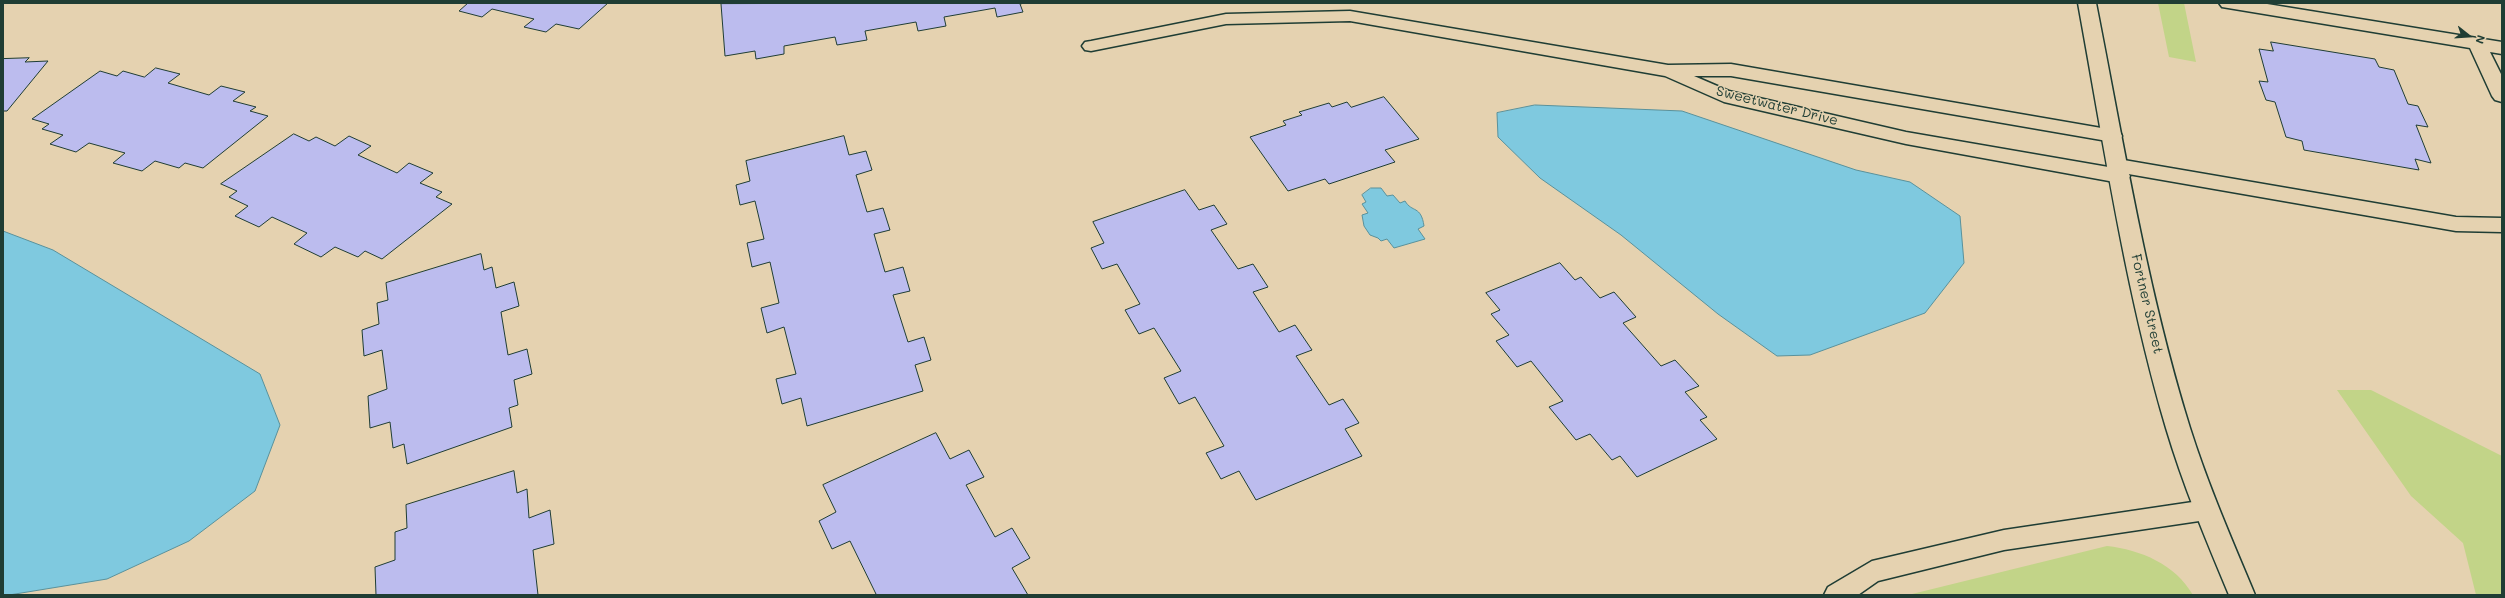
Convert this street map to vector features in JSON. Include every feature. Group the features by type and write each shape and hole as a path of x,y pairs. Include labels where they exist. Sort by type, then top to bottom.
{"street":[{"name":"Fortner Street","path":"2087,3 2138,273 2171,405 2206,510 2242,595"},
{"path":"2228,3 2502,48"},
{"path":"2477,44 2502,96"},
{"path":"2119,171 2456,224 2502,225"}],"lane":[{"path":"1091,46 1226,19 1350,16 1668,71"},
{"name":"Sweetwater Drive","path":"1668,71 1731,70 1918,104 2113,136"},
{"name":"Sweetwater Drive","path":"1668,71 1724,96 1906,138 2119,171"},
{"path":"1837,595 1872,572 2004,540 2206,510"}],"green space":[{"path":"2158,3 2184,3 2196,62 2169,57"},
{"path":"2337,390 2371,390 2502,456 2502,595 2476,595 2463,543 2411,496"},
{"path":"2107,546 2132,551 2156,560 2177,575 2186,584 2193,595 1908,595"}],"water":[{"path":"1535,105 1682,111 1856,170 1910,182 1960,216 1964,263 1925,313 1810,355 1777,356 1718,314 1621,235 1540,178 1498,137 1497,113"},
{"path":"1371,188 1381,188 1387,196 1393,195 1400,203 1405,201 1410,207 1419,212 1423,219 1424,226 1418,229 1425,239 1394,248 1387,239 1381,241 1370,235 1364,226 1362,215 1368,213 1362,204 1366,202 1362,195"},
{"path":"3,231 53,250 260,374 280,425 255,491 189,541 107,579 9,595 3,595"}],"building":[{"path":"468,3 608,3 579,29 556,24 546,32 524,27 534,19 492,9 482,17 459,11"},
{"path":"1025,3 1020,4 1023,12 997,17 995,8 944,17 946,26 918,31 916,22 865,31 867,40 837,45 835,37 784,46 784,54 756,59 755,51 725,56 721,4"},
{"path":"2271,42 2375,59 2379,67 2394,70 2408,104 2418,106 2428,127 2416,125 2431,163 2415,159 2419,170 2304,150 2302,141 2286,137 2275,102 2266,100 2259,81 2268,82 2259,49 2273,51"},
{"path":"29,58 25,62 48,61 7,111 3,111 3,59"},
{"path":"156,68 180,74 168,83 209,95 221,86 245,92 233,101 256,107 250,111 268,116 203,168 185,163 179,168 155,161 142,171 113,163 125,153 89,143 76,152 50,144 63,135 42,129 49,124 32,119 100,71 117,76 123,71 144,77"},
{"path":"1384,97 1419,139 1385,150 1395,162 1329,184 1325,179 1288,191 1250,137 1286,125 1283,121 1302,115 1299,112 1329,103 1332,107 1347,102 1351,107"},
{"path":"294,134 309,141 316,137 335,146 349,136 371,146 358,155 397,173 409,163 433,173 420,183 442,192 436,197 452,204 382,259 365,251 358,257 335,247 321,257 294,244 307,233 272,217 259,227 235,216 248,206 229,197 237,191 221,184"},
{"path":"844,136 849,155 866,151 872,170 856,175 867,212 883,208 890,230 874,234 885,272 903,267 910,291 893,295 908,342 924,337 931,360 915,365 923,391 807,426 801,398 782,404 776,379 796,374 784,327 767,333 761,308 779,303 770,262 752,267 747,243 764,239 755,201 740,205 736,185 750,181 746,161"},
{"path":"1185,190 1199,210 1214,205 1227,224 1211,230 1238,269 1253,264 1268,287 1253,292 1279,332 1295,325 1312,350 1296,356 1329,405 1343,399 1359,423 1345,429 1362,456 1256,500 1239,471 1221,479 1206,453 1224,446 1195,397 1179,404 1164,378 1181,371 1154,328 1139,334 1125,310 1140,304 1117,264 1102,269 1091,248 1104,243 1093,222"},
{"path":"481,254 484,270 492,267 496,288 514,282 519,306 501,312 508,355 527,349 532,374 514,380 518,405 509,408 512,427 407,464 404,444 393,448 390,422 370,428 368,396 387,389 382,350 364,356 362,330 379,324 377,303 388,300 386,283"},
{"path":"1560,263 1575,280 1581,277 1600,298 1614,292 1636,317 1623,323 1661,366 1675,360 1699,386 1685,392 1707,417 1700,420 1717,439 1637,477 1620,456 1612,460 1590,434 1576,440 1549,407 1563,401 1531,361 1517,367 1496,341 1509,335 1491,314 1500,310 1486,293"},
{"path":"936,433 950,459 969,450 984,477 966,485 995,537 1012,528 1030,558 1012,568 1028,595 874,595 876,594 850,541 832,549 819,521 836,512 823,485"},
{"path":"514,471 517,493 527,489 529,518 550,510 554,544 533,550 538,595 376,595 375,567 395,560 395,532 407,528 406,505"}]}
